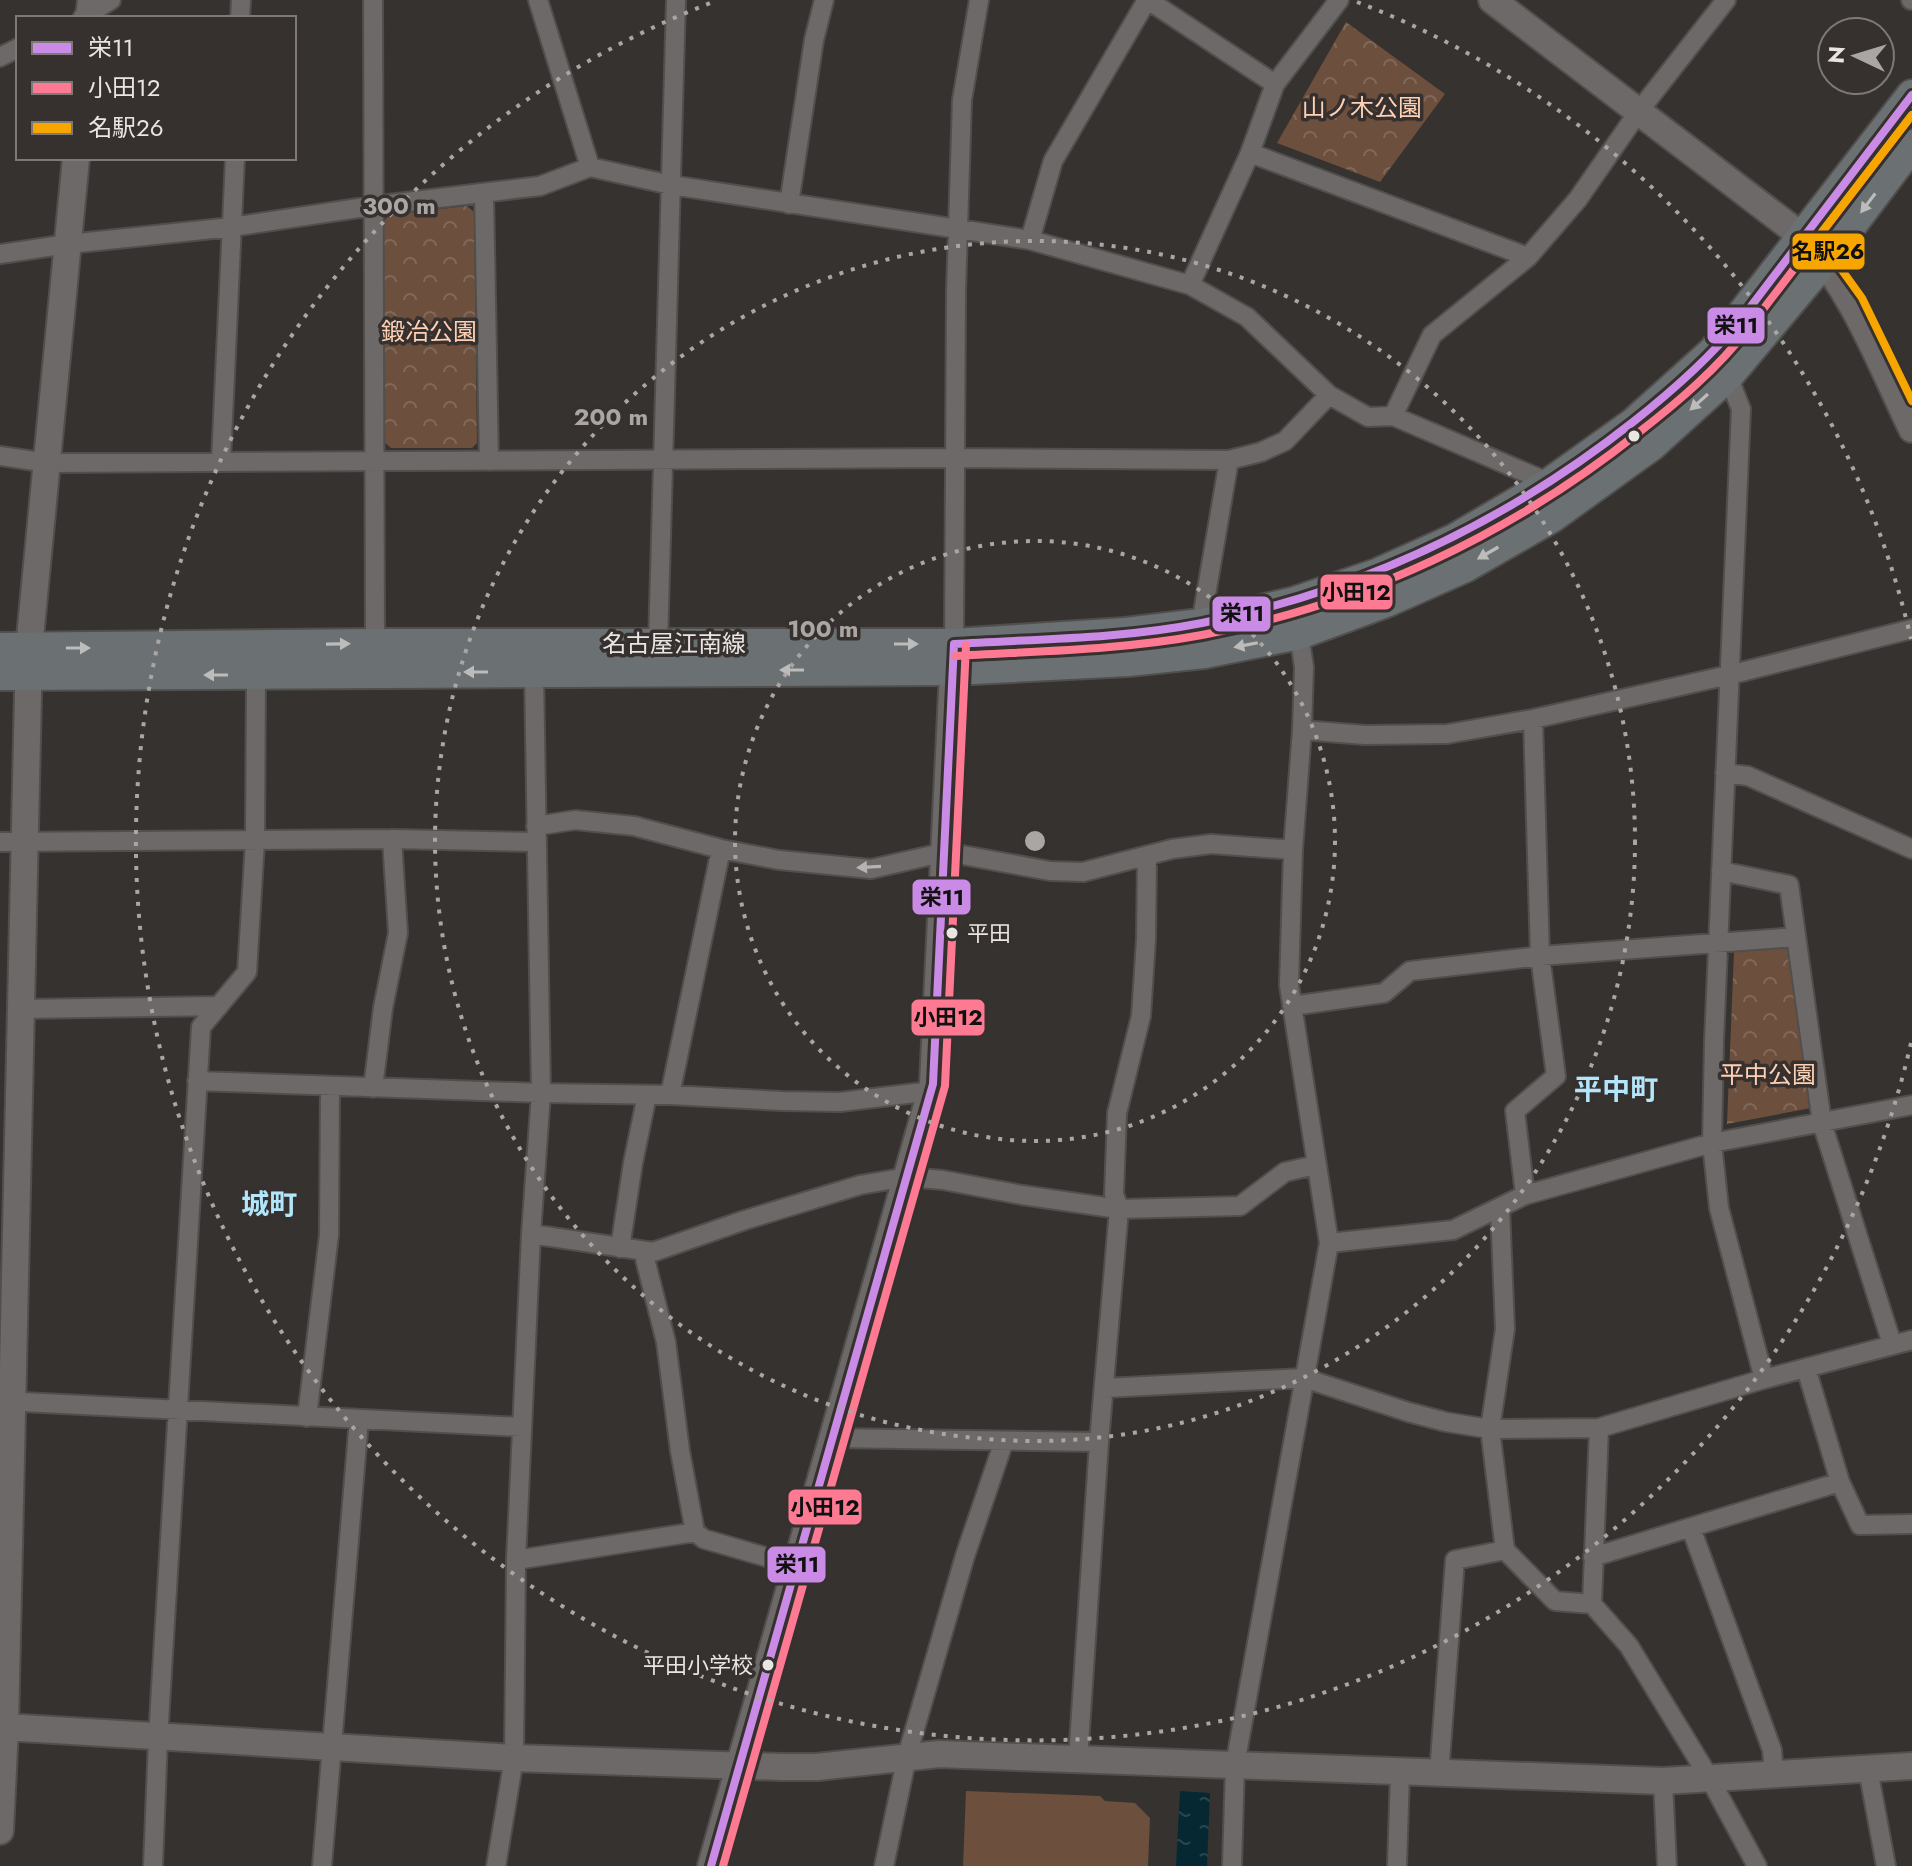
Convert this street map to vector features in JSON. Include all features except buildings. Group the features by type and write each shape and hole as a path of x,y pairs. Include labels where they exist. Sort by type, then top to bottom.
{"main road":[{"name":"名古屋江南線","path":"15,661 256,675 534,672 954,657 1201,624 1295,602 1377,574 1455,539 1550,483 1634,423 1713,352 1912,95"},
{"name":"名古屋江南線","path":"15,661 375,644 658,644 1128,661 1204,653 1299,634 1386,602 1465,567 1552,517 1652,445 1728,376 1825,260 1912,145"}],"street":[{"path":"373,0 375,644"},
{"path":"538,0 590,167"},
{"path":"658,644 676,0"},
{"path":"789,204 814,40 824,0"},
{"path":"711,1866 932,1091 954,657 956,292 962,100 979,0"},
{"path":"1030,240 1053,161 1147,0 1275,84"},
{"path":"1190,285 1250,153 1275,84 1339,0"},
{"path":"1492,0 1803,237 1825,260 1853,304 1912,429"},
{"path":"1393,416 1432,335 1528,257 1578,199 1639,111 1726,0"},
{"path":"1250,153 1528,257"},
{"path":"0,1831 9,1194 22,1009 13,841 15,661 48,463 76,160"},
{"path":"221,461 235,160"},
{"path":"0,254 540,186 590,167 671,185 1030,240 1190,285 1247,317 1329,395 1368,417 1393,416 1550,483"},
{"path":"484,193 489,461"},
{"path":"1728,376 1741,409 1712,1143 1719,1208 1764,1379"},
{"path":"0,456 48,463 956,458 1229,460 1261,452 1285,441 1329,395"},
{"path":"1201,624 1229,460"},
{"path":"1302,730 1365,735 1447,734 1533,719 1729,675 1912,629"},
{"path":"1232,1866 1235,1765 1329,1243 1289,985 1304,667 1299,634"},
{"path":"496,1866 514,1758 516,1560 531,1234 541,1093 534,672"},
{"path":"153,1866 201,1027 247,972 255,841 256,675"},
{"path":"1525,1195 1515,1111 1556,1076 1540,956 1533,719"},
{"path":"1725,773 1748,776 1912,849"},
{"path":"13,841 255,841 536,834 575,820 634,826 721,849 779,860 871,869 946,852 1050,871 1083,872 1172,849 1211,844 1293,850"},
{"path":"373,1088 383,1008 398,933 392,839"},
{"path":"670,1095 721,849"},
{"path":"1078,1759 1099,1442 1119,1209 1114,1194 1117,1113 1141,1016 1147,856"},
{"path":"1721,871 1789,885 1822,1123 1892,1344"},
{"path":"1292,1006 1384,993 1410,971 1540,956 1796,937"},
{"path":"22,1009 219,1006"},
{"path":"197,1081 840,1102 932,1091"},
{"path":"307,1417 329,1235 330,1086"},
{"path":"620,1248 647,1095"},
{"path":"1329,1243 1453,1230 1525,1195 1712,1143 1912,1105"},
{"path":"531,1234 653,1252 860,1185 907,1177 943,1180 1119,1209 1240,1206 1285,1172 1316,1165"},
{"path":"1500,1208 1505,1329 1490,1429 1505,1550 1555,1601 1592,1604"},
{"path":"643,1251 666,1342 680,1451 695,1532 704,1539 797,1566"},
{"path":"1105,1388 1304,1378 1408,1412 1490,1429 1599,1428 1764,1379 1912,1340"},
{"path":"1806,1368 1840,1482 1860,1525 1912,1524"},
{"path":"6,1401 522,1427"},
{"path":"322,1866 359,1419"},
{"path":"1599,1428 1592,1604 1629,1646 1710,1779 1757,1866"},
{"path":"833,1438 1099,1442"},
{"path":"884,1866 907,1756 965,1556 1004,1441"},
{"path":"1593,1557 1840,1482"},
{"path":"1691,1528 1772,1750 1774,1775"},
{"path":"516,1560 695,1532"},
{"path":"1439,1774 1455,1560 1505,1550"},
{"path":"3,1727 514,1758 817,1767 939,1754 1663,1781 1912,1766"},
{"path":"1868,1769 1886,1866"},
{"path":"1397,1866 1400,1773"},
{"path":"1663,1781 1667,1866"}],"green space":[{"name":"山ノ木公園","path":"1346,22 1445,94 1380,182 1277,143"},
{"name":"鍛冶公園","path":"467,206 474,212 477,443 472,448 391,448 383,441 383,222 389,215"},
{"name":"平中公園","path":"1788,946 1811,1108 1727,1124 1734,952"},
{"path":"966,1791 1100,1796 1105,1801 1135,1803 1150,1818 1148,1866 963,1866"}],"water":[{"path":"1180,1791 1210,1793 1207,1866 1176,1866"}],"transit line":[{"name":"栄11","path":"954,644 1110,635 1202,623 1319,592 1375,572 1483,521 1585,458 1647,411 1702,362 1739,322 1912,95"},
{"name":"小田12","path":"955,656 1141,644 1261,622 1377,585 1486,533 1539,503 1589,469 1668,409 1710,371 1748,329 1912,115"},
{"name":"名駅26","path":"1912,115 1818,237 1862,298 1912,401"},
{"name":"栄11","path":"711,1866 933,1084 954,644"},
{"name":"小田12","path":"723,1866 945,1086 966,645"}],"place":[{"name":"平田","path":"952,933"},
{"name":"平田小学校","path":"768,1665"}],"district":[{"name":"平中町","path":"1616,1089"},
{"name":"城町","path":"269,1204"}]}
